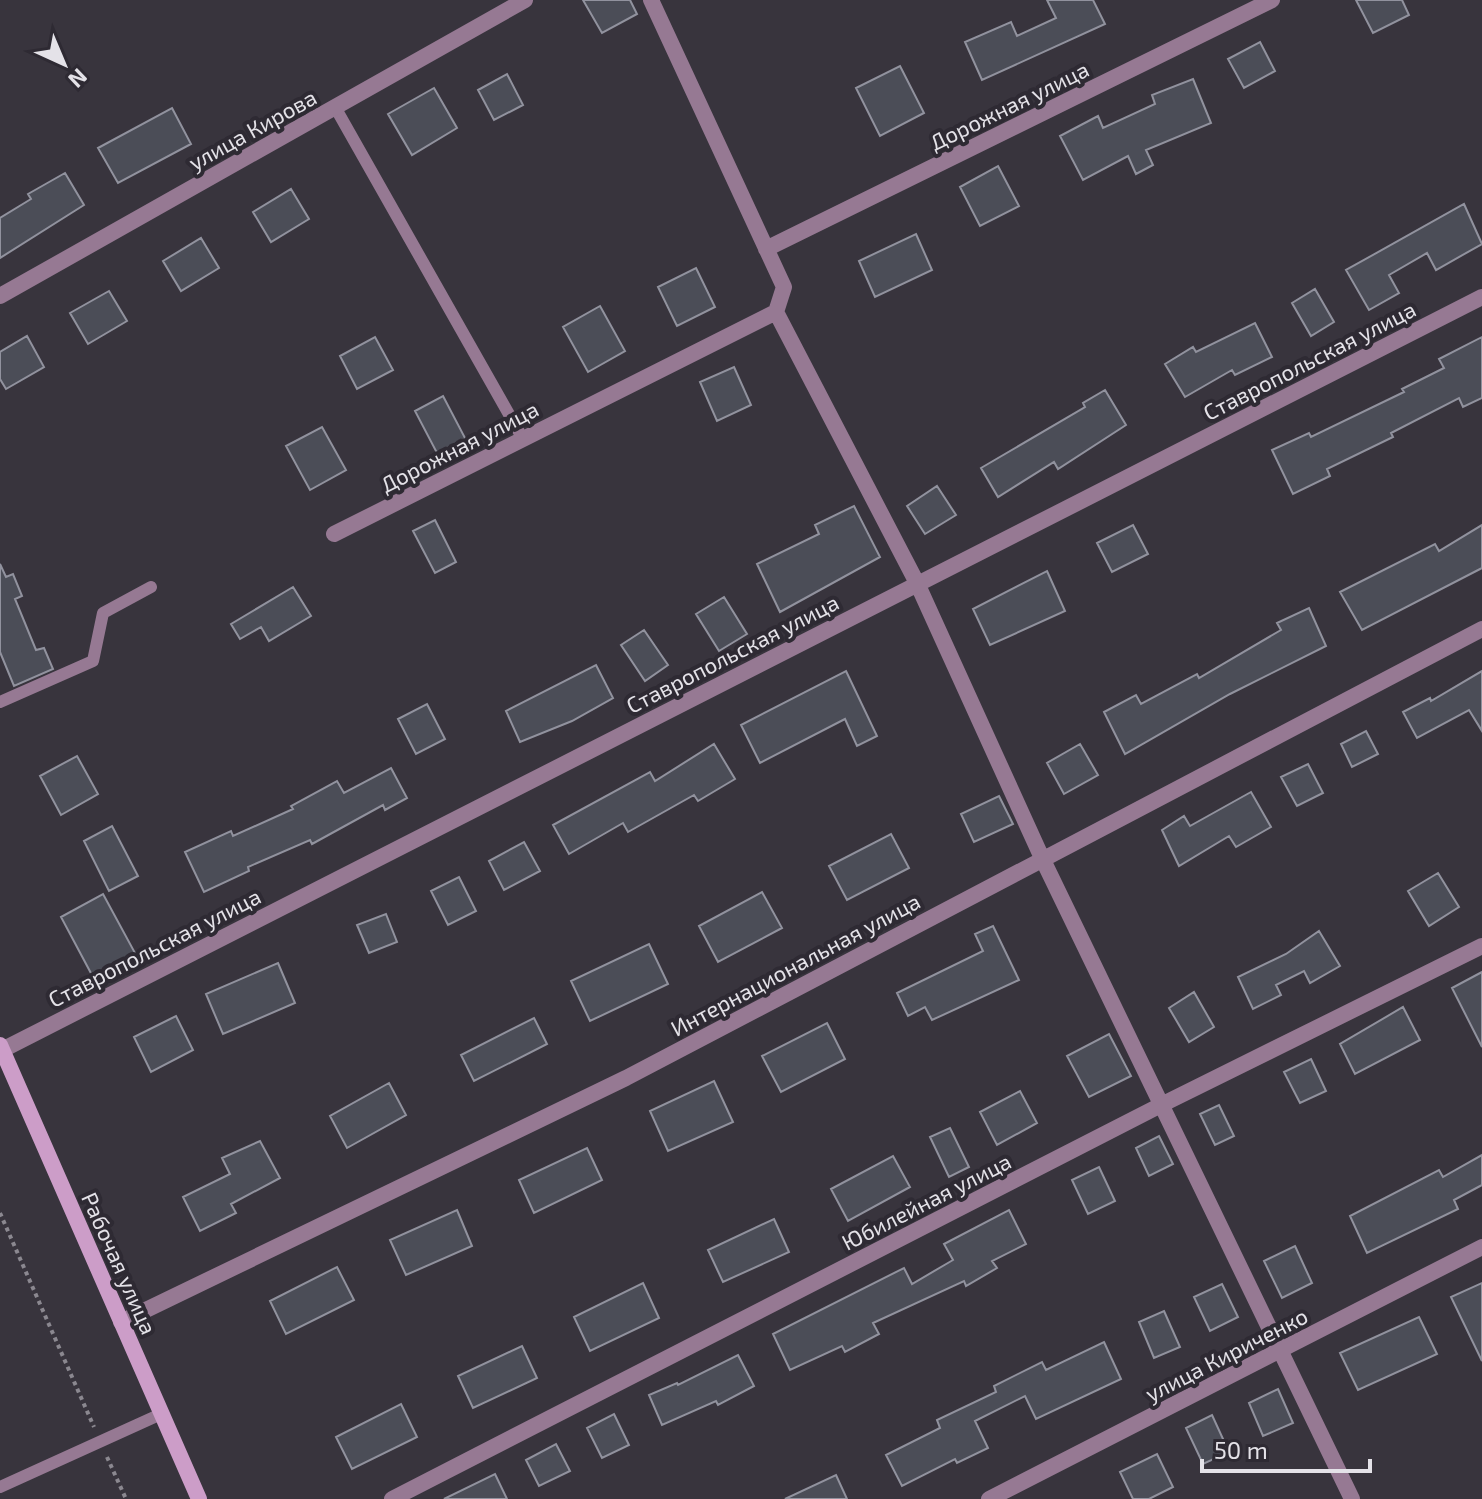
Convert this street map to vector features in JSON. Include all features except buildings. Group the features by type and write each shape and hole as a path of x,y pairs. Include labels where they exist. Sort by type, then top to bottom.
{"street":[{"name":"улица Кирова","path":"0,296 525,0"},
{"path":"651,0 784,287 776,312 917,583 1042,858 1352,1499"},
{"name":"Дорожная улица","path":"766,249 1272,0"},
{"name":"Ставропольская улица","path":"1,1048 1482,297"},
{"name":"Дорожная улица","path":"334,534 776,312"},
{"name":"Интернациональная улица","path":"121,1322 626,1078 1482,629"},
{"name":"Юбилейная улица","path":"392,1499 1163,1104 1482,946"},
{"name":"Рабочая улица","path":"1,1048 199,1499"},
{"name":"улица Кириченко","path":"989,1499 1482,1247"}],"lane":[{"path":"335,107 523,439"},
{"path":"0,702 93,661 103,613 151,587"},
{"path":"0,1487 101,1444 161,1414"}],"path":[{"path":"0,1213 126,1499"}]}
